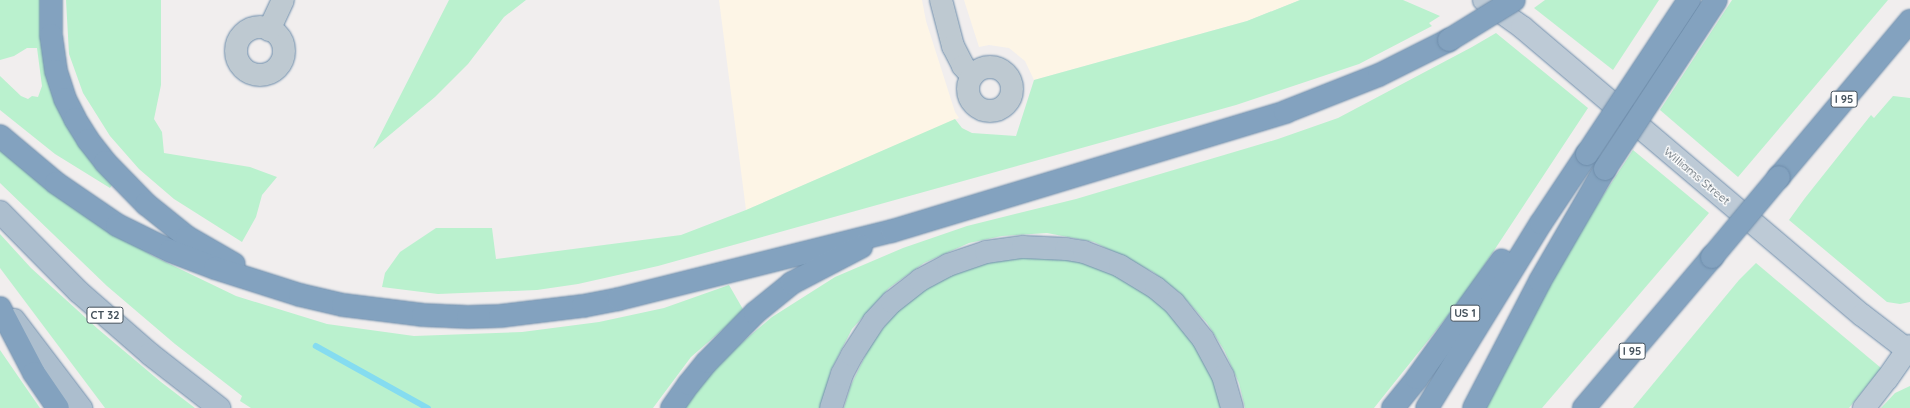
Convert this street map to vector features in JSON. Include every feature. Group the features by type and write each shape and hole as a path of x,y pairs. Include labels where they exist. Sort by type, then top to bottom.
{"highway":[{"path":"52,0 51,35 56,70 65,98 75,119 105,162 146,204 187,237 227,261 300,295"},
{"path":"0,136 56,183 132,233 170,251 215,268 300,295 343,305 423,315 468,317 537,313 618,299 892,231 1285,112 1379,75 1449,40 1514,0"},
{"path":"1427,408 1541,224 1689,0"},
{"path":"1474,408 1540,281 1605,169 1716,0"},
{"name":"I 95","path":"1584,408 1910,21"},
{"name":"US 1","path":"1393,408 1466,311 1506,254 1541,224"},
{"path":"672,408 707,362 754,313 792,283 892,231"},
{"path":"1596,408 1680,295"},
{"path":"0,308 34,373 58,408"}],"main road":[{"name":"Williams Street","path":"1484,0 1522,27 1862,315 1909,349"},
{"name":"CT 32","path":"0,212 79,292 150,354 219,408"},
{"path":"831,408 842,374 852,354 874,321 892,302 920,280 948,265 986,252 1023,247 1066,249 1090,254 1120,266 1156,288 1174,303 1203,338 1223,376 1232,408"},
{"path":"0,302 47,366 81,408"},
{"path":"1864,408 1887,380 1909,349"}],"street":[{"path":"269,30 283,0"},
{"path":"941,0 953,46 963,66 972,76"}],"shaded area":[{"path":"719,0 922,0 926,21 955,112 959,118 746,210"},
{"path":"964,0 1300,0 1247,21 1034,80 1025,61 1009,48 989,45 979,47"}],"green space":[{"path":"0,0 43,0 43,23 114,182 110,188 55,154 0,110 0,76 21,96 28,99 32,96 38,97 42,86 37,48 27,48 14,56 0,60"},
{"path":"66,0 161,0 161,85 154,119 162,132 164,153 250,167 277,177 262,195 256,217 242,242 174,199 139,169 110,136 83,93 69,54"},
{"path":"449,0 526,0 504,17 468,64 435,97 373,149"},
{"path":"1300,0 1403,0 1440,16 1429,23 1432,26 1359,64 1236,105 658,266 578,284 537,290 438,294 382,287 385,273 400,252 436,228 492,228 496,259 681,235 746,210 955,119 962,128 972,133 1016,136 1034,80 1247,21"},
{"path":"1545,0 1659,0 1613,70 1534,8"},
{"path":"1732,0 1888,0 1738,177 1660,110"},
{"path":"1496,33 1588,108 1466,293 1374,408 1245,408 1239,383 1224,350 1207,323 1180,293 1153,272 1094,242 1047,233 1002,236 969,243 924,263 889,288 852,329 831,370 821,408 684,408 689,399 725,357 772,317 835,277 903,248 967,226 1076,199 1278,139 1338,118"},
{"path":"1893,96 1910,98 1910,302 1900,304 1887,302 1789,220 1871,115 1874,118"},
{"path":"0,145 84,213 153,256 236,296 327,324 414,336 522,332 599,322 664,308 729,285 744,311 691,357 653,408 251,408 240,401 242,396 175,344 107,286 0,183"},
{"path":"1633,150 1709,213 1542,408 1463,408"},
{"path":"0,234 31,268 98,329 161,382 195,408 105,408 0,268"},
{"path":"1030,255 1072,258 1136,284 1178,318 1203,353 1223,408 844,408 851,385 870,346 887,323 910,298 952,272 986,262"},
{"path":"1756,263 1881,368 1849,408 1633,408 1739,280"},
{"path":"0,350 22,382 40,408 0,408"},
{"path":"1910,386 1910,408 1881,408 1895,393"}],"waterway":[{"path":"316,346 428,408"}]}
